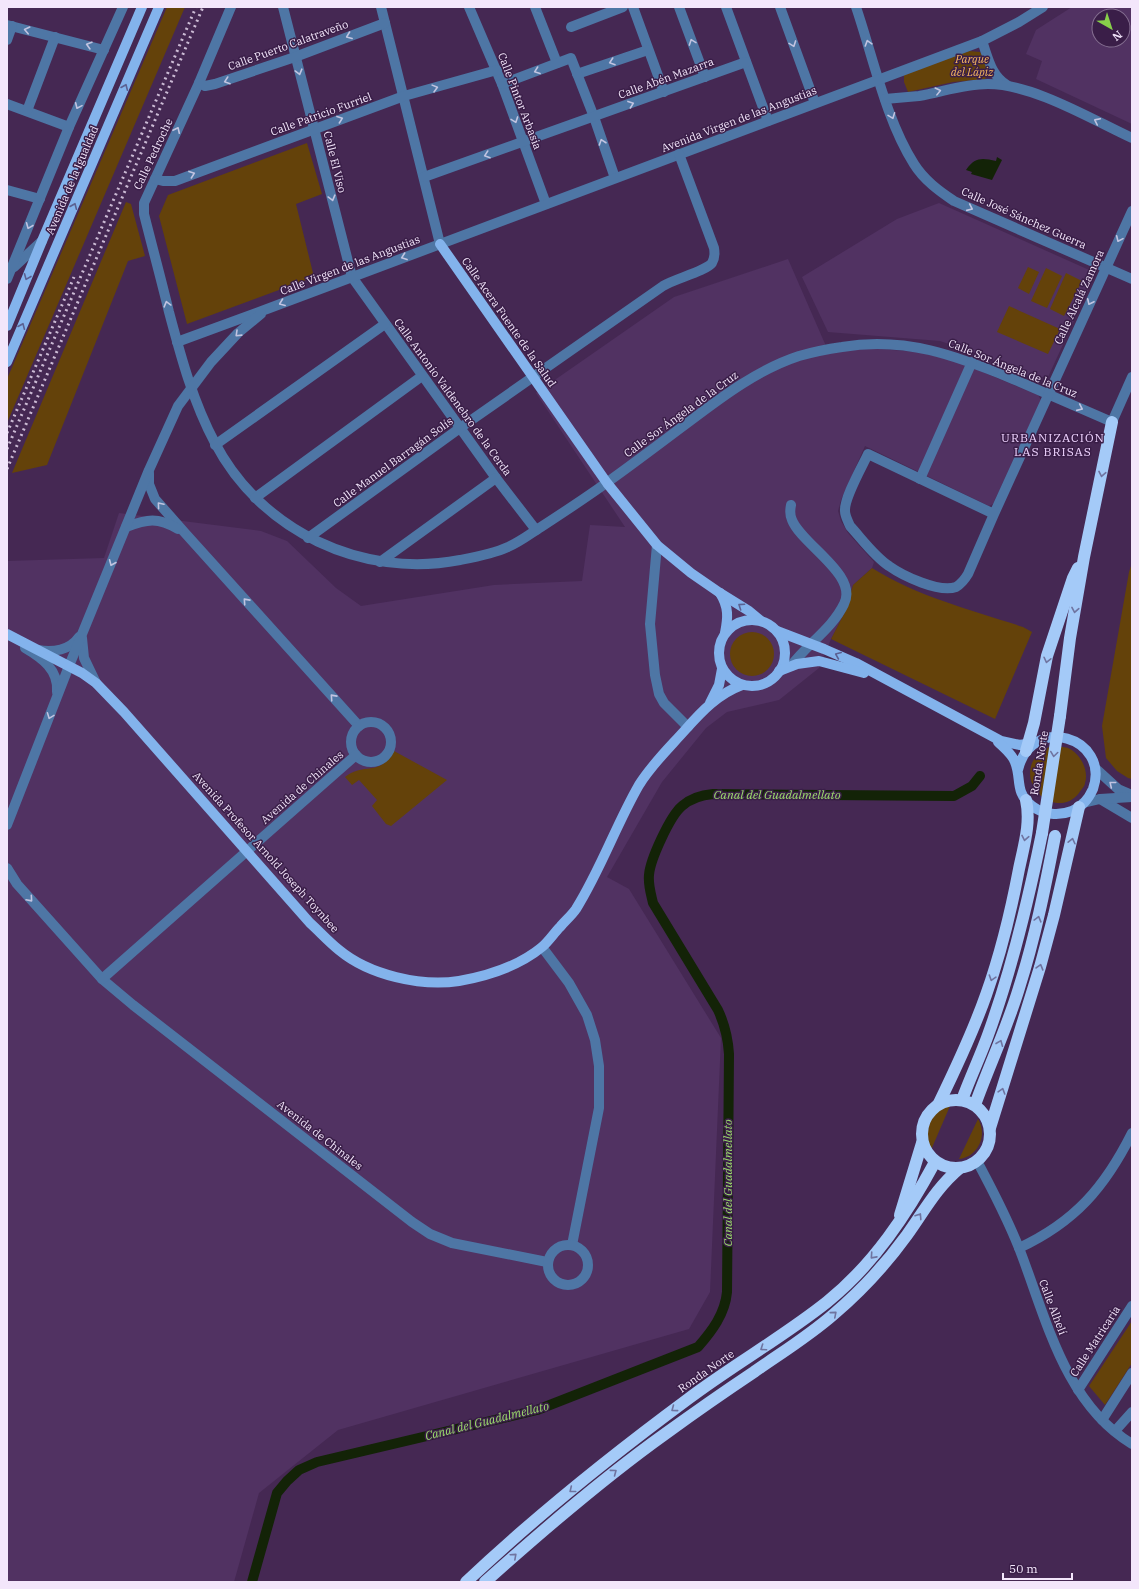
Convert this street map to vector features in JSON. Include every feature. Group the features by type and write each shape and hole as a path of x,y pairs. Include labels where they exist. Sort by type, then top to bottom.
{"highway":[{"name":"Ronda Norte","path":"962,1100 988,1035 1008,975 1031,889 1042,833 1070,638 1084,557 1112,422"},
{"path":"1030,745 1048,656 1073,578 1084,557"},
{"path":"940,1103 976,1021 1000,951 1013,899 1027,831 1029,815 1026,800"},
{"path":"922,1143 927,1153 935,1162 947,1167 960,1168 967,1166 977,1161 984,1154 988,1144 990,1128 1040,967 1081,805"},
{"path":"975,1105 1003,1034 1019,988 1041,910 1055,836"},
{"path":"898,1226 922,1143 922,1128 925,1118 931,1110 940,1103 951,1100 962,1100 975,1105 986,1118 990,1128"},
{"name":"Ronda Norte","path":"466,1582 565,1495 656,1423 705,1386 795,1326 828,1301 854,1277 898,1226 919,1193 935,1162"},
{"path":"485,1582 565,1511 607,1478 714,1398 804,1338 834,1314 860,1290 884,1264 907,1234 938,1188 960,1168"}],"main road":[{"name":"Avenida de la Igualdad","path":"7,326 142,7"},
{"name":"Avenida de la Igualdad","path":"7,362 159,7"},
{"name":"Calle Acera Fuente de la Salud","path":"440,244 607,483 657,546 681,566 743,607 761,621"},
{"path":"720,593 727,609 725,633 719,647 718,654 722,669 730,679 742,685 757,686 772,680 784,661 785,653 784,645 777,632"},
{"path":"725,633 731,628 745,621 761,621 777,632 847,659 993,738 1014,745 1030,745 1054,736 1072,740 1086,750 1095,768 1092,791 1081,805 1066,813 1048,814 1036,808 1026,800 1019,786 1018,770 1022,757 1030,745"},
{"name":"Avenida Profesor Arnold Joseph Toynbee","path":"7,634 69,666 96,683 248,850 310,923 340,951 362,964 388,975 422,982 450,982 478,978 505,968 542,947 575,910 592,880 627,808 641,783 661,756 708,706 730,689 742,685"},
{"name":"Avenida Profesor Arnold Joseph Toynbee","path":"7,642 49,656"},
{"path":"779,671 797,664 819,661 845,667 885,680"},
{"name":"Avenida Profesor Arnold Joseph Toynbee","path":"708,706 719,685 722,669"},
{"path":"993,738 1012,757 1018,770"}],"street":[{"name":"Avenida de la Igualdad","path":"8,272 69,127 123,7"},
{"name":"Calle Pedroche","path":"232,7 144,203 144,214 177,342 191,388 215,445 235,475 255,498 279,518 308,538 336,550 380,562"},
{"name":"Calle El Viso","path":"283,7 352,277"},
{"name":"Calle Acera Fuente de la Salud","path":"381,7 440,244"},
{"name":"Calle Pintor Arbasia","path":"469,7 497,70 546,204"},
{"path":"535,7 557,63"},
{"path":"572,27 601,11 603,16 624,7"},
{"path":"633,7 664,92"},
{"path":"679,7 705,77"},
{"path":"726,7 768,121"},
{"path":"780,7 815,103"},
{"name":"Calle José Sánchez Guerra","path":"858,7 885,99 902,143 915,165 937,189 954,201 1132,279"},
{"name":"Avenida Virgen de las Angustias","path":"440,244 982,41 1019,22 1043,7"},
{"name":"Calle Puerto Calatraveño","path":"199,83 205,86 215,84 295,57 385,23"},
{"path":"7,40 10,26 104,50"},
{"path":"27,111 55,37"},
{"path":"982,41 994,72 1002,82 1009,86"},
{"path":"577,74 648,50"},
{"path":"502,84 571,58 594,117 615,178"},
{"name":"Calle Abén Mazarra","path":"524,142 746,62"},
{"name":"Calle Patricio Furriel","path":"155,179 163,182 175,180 404,96 497,70"},
{"path":"885,99 918,96 968,85 988,84 1009,86 1054,100 1132,138"},
{"path":"7,104 69,127"},
{"path":"424,177 524,142"},
{"name":"Calle Manuel Barragán Solís","path":"308,538 460,428 663,286 673,280 705,268 712,263 715,256 714,248 679,154"},
{"path":"7,190 40,199"},
{"name":"Calle Alcalá Zamora","path":"920,479 868,454 846,501 844,510 846,518 850,526 886,564 921,583 930,586 944,588 956,587 968,574 1048,394 1132,211"},
{"name":"Avenida de la Igualdad","path":"8,272 42,241"},
{"name":"Calle Virgen de las Angustias","path":"177,342 440,244"},
{"name":"Calle Antonio Valdenebro de la Cerda","path":"352,277 496,478 536,530"},
{"name":"Calle Virgen de las Angustias","path":"126,527 149,470 178,406 211,362 238,333 267,309"},
{"path":"215,445 385,324"},
{"name":"Calle Sor Ángela de la Cruz","path":"380,562 415,565 441,564 480,557 509,546 607,483 720,398 752,379 797,357 820,351 868,343 917,347 943,353 972,362 1112,422"},
{"path":"972,362 920,479 994,514"},
{"path":"255,498 422,376"},
{"path":"1112,422 1132,377"},
{"path":"149,470 149,484 155,498 359,726"},
{"path":"380,562 496,478"},
{"path":"790,505 790,515 795,526 839,574 846,588 845,602 837,617 791,666"},
{"path":"7,825 69,666 126,527 150,520 157,520 185,533"},
{"path":"657,546 650,624 654,675 659,694 664,703 688,727"},
{"path":"38,650 47,652 64,649 77,641 83,632"},
{"path":"83,632 82,650 84,658 96,683"},
{"path":"23,647 46,662 53,671 57,682 56,701"},
{"path":"372,722 378,724 388,732 390,745 388,751 379,760 367,761 356,755 351,743 354,731 359,726 372,722"},
{"name":"Avenida de Chinales","path":"102,979 356,755"},
{"path":"1095,768 1118,789 1132,796"},
{"path":"1081,805 1100,799 1132,796"},
{"path":"1100,799 1132,818"},
{"name":"Avenida de Chinales","path":"7,868 17,884 102,979 133,1005 393,1208 430,1234 452,1243 548,1262"},
{"path":"542,947 569,983 587,1016 595,1040 599,1066 599,1108 572,1245"},
{"path":"1019,1248 1032,1242 1064,1222 1092,1196 1113,1169 1132,1133"},
{"name":"Calle Alhelí","path":"977,1161 1002,1208 1019,1248 1048,1328 1067,1371 1078,1390 1102,1420 1132,1444"},
{"path":"565,1245 572,1245 584,1252 587,1258 587,1271 579,1282 573,1285 560,1284 550,1275 548,1262 553,1251 565,1245"},
{"name":"Calle Matricaria","path":"1078,1390 1132,1306"},
{"path":"1102,1420 1132,1373"},
{"path":"1115,1431 1132,1412"}],"shaded area":[{"path":"1072,7 1132,7 1132,124 1036,79 1042,61 1026,54 1036,30"},
{"path":"997,157 1002,160 992,180 971,174 972,172 966,170 976,161 987,159 996,161"},
{"path":"939,203 1096,273 1048,377 1030,377 981,355 940,341 828,332 802,277 897,219"},
{"path":"788,259 829,353 867,348 918,352 956,361 1038,395 1041,400 993,504 989,506 865,446 841,500 838,511 841,521 848,533 874,562 872,568 853,585 845,612 831,639 819,668 779,700 727,712 706,728 662,782 607,877 629,889 721,1038 710,1292 689,1329 338,1430 259,1493 234,1582 7,1582 7,561 104,558 119,513 261,531 287,541 336,588 361,606 494,585 582,581 590,525 625,527 536,393 674,297"}],"green space":[{"path":"167,7 185,7 7,423 7,379"},
{"name":"Parque del Lápiz","path":"969,51 980,52 984,58 989,69 988,76 985,79 953,82 908,92 904,82 904,75"},
{"path":"307,143 322,194 296,204 314,277 187,324 159,216 168,195"},
{"path":"126,202 131,204 145,256 128,261 47,465 12,473"},
{"path":"1028,267 1039,272 1029,294 1018,288"},
{"path":"1046,268 1062,276 1047,308 1031,301"},
{"path":"1066,273 1082,281 1064,316 1050,309"},
{"path":"1009,306 1060,329 1048,354 997,332"},
{"path":"1132,563 1132,779 1117,771 1106,758 1102,726 1129,572"},
{"path":"872,568 927,595 965,609 1023,627 1032,632 995,719 831,639 845,612 853,585"},
{"path":"748,632 756,632 761,633 768,638 773,645 773,663 768,670 761,675 748,676 740,673 733,666 730,658 730,650 733,642 740,635"},
{"path":"1049,747 1063,747 1070,749 1081,759 1086,773 1084,787 1071,800 1062,803 1053,802 1044,798 1037,792 1032,783 1030,774 1033,760"},
{"path":"394,751 447,780 391,826 386,824 372,806 377,800 359,780 352,785 345,777 352,772 377,767 383,764"},
{"path":"950,1106 931,1150 928,1136 930,1122 937,1112"},
{"path":"978,1119 982,1132 979,1144 976,1150 971,1154 959,1159"},
{"path":"1132,1321 1132,1363 1105,1405 1089,1386"}],"waterway":[{"name":"Canal del Guadalmellato","path":"252,1582 277,1493 299,1470 317,1462 537,1410 698,1347 721,1315 727,1292 728,1042 718,1010 653,903 649,882 650,868 653,859 667,828 677,811 685,803 693,799 700,796 713,794 954,796 972,786 980,776"}],"railway":[{"path":"7,449 196,7"},
{"path":"7,469 203,7"},
{"path":"7,433 74,277"}],"district":[{"name":"URBANIZACIÓN LAS BRISAS","path":"1053,445"}]}
